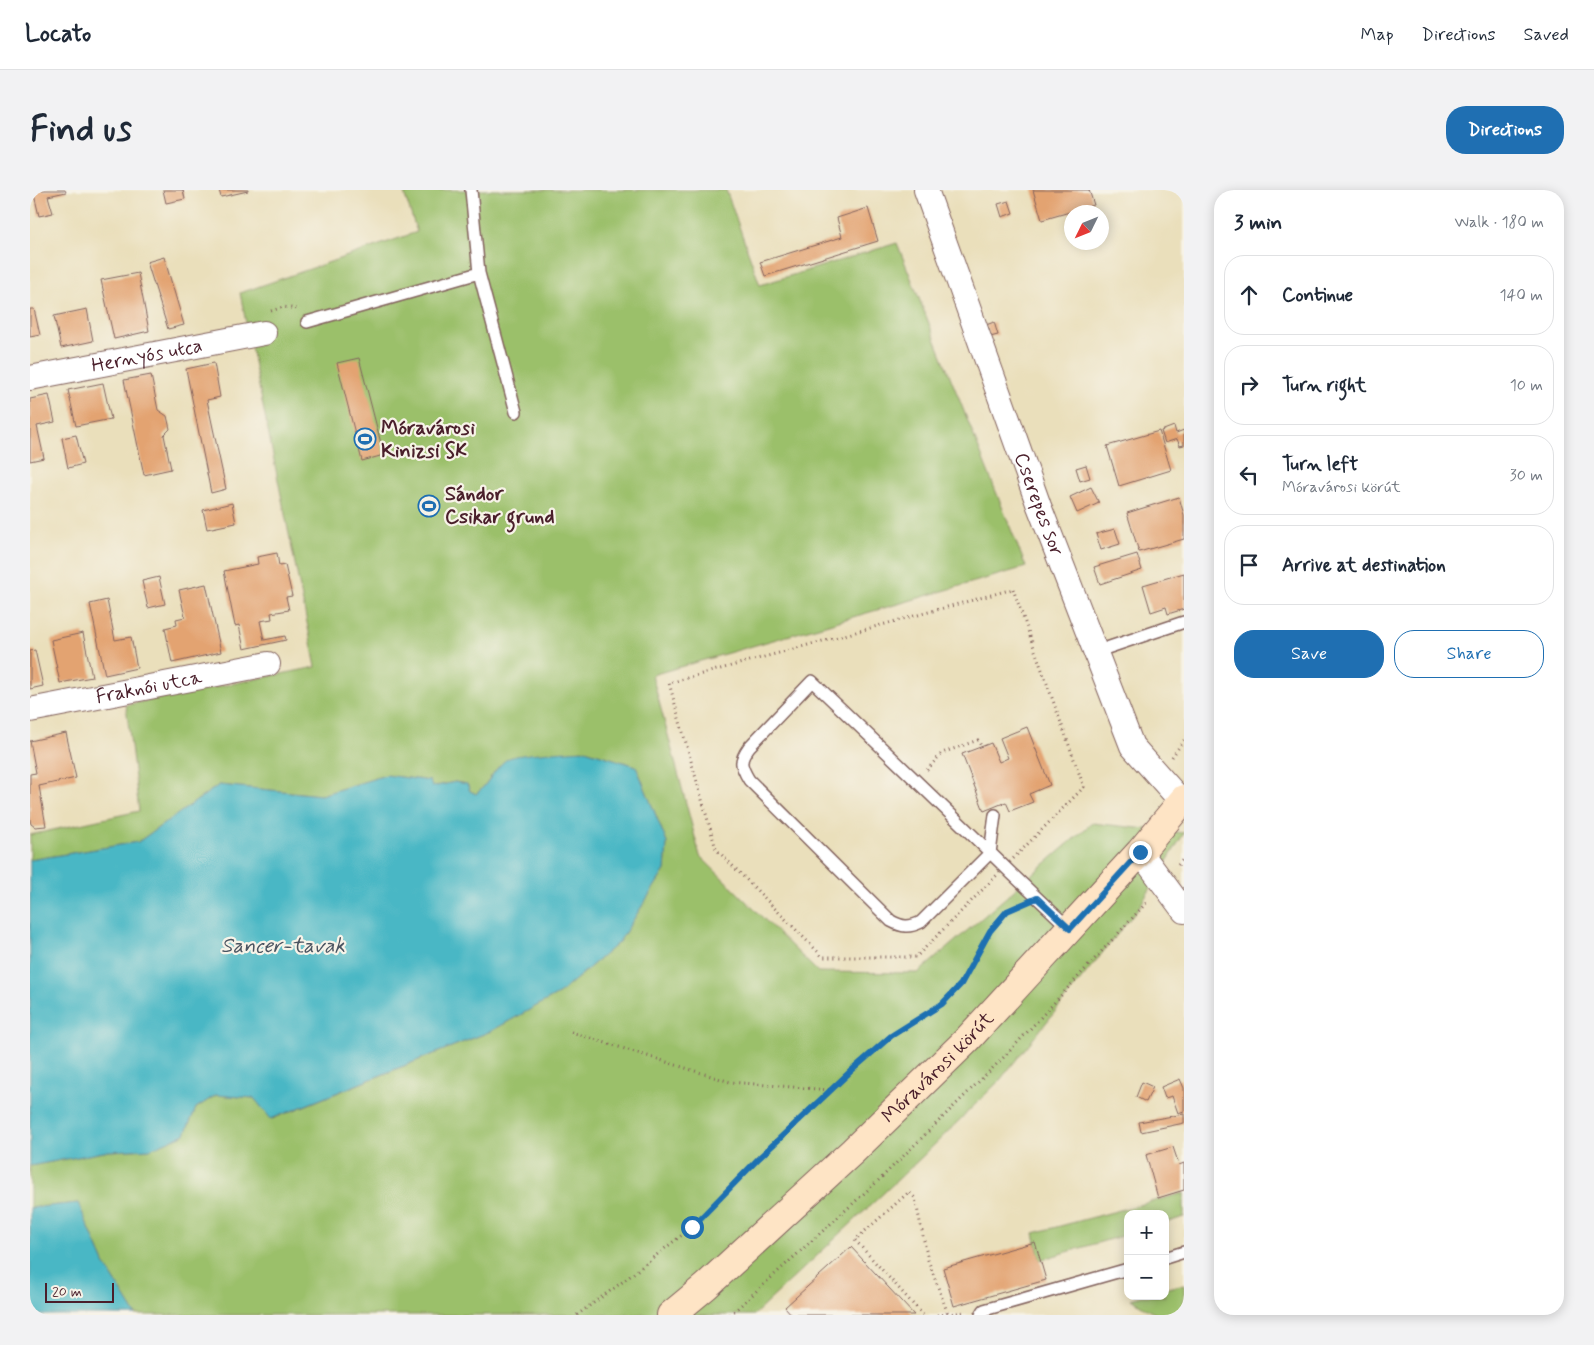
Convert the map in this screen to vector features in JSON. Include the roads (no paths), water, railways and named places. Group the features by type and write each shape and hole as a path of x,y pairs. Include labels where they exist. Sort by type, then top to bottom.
{"main road":[{"name":"Móravárosi körút","path":"671,1315 706,1286 853,1151 966,1041 1140,852 1183,800"}],"street":[{"name":"Cserepes sor","path":"926,190 1039,506 1132,746 1183,800"},
{"name":"Hernyós utca","path":"30,378 264,333"},
{"name":"Fraknói utca","path":"30,710 268,664"},
{"path":"1140,852 1184,911"}],"lane":[{"path":"471,190 479,273 516,412"},
{"path":"307,322 479,273"},
{"path":"1096,652 1184,622"},
{"path":"995,815 990,853 921,922 913,926 901,927 891,921 749,780 741,768 742,756 812,681 990,853 1070,929"},
{"path":"1169,1257 1184,1252"},
{"path":"981,1315 984,1310 1124,1269"}],"water":[{"name":"Sancer-tavak","path":"585,750 636,766 667,843 665,870 619,942 560,993 491,1031 271,1119 254,1098 216,1095 196,1108 185,1134 150,1149 109,1151 30,1166 30,860 138,842 219,785 321,795 386,775 430,781 432,787 455,782 467,784 470,791 476,794 507,759 532,754"},
{"path":"78,1203 105,1265 136,1315 30,1315 30,1208"}],"place":[{"name":"Móravárosi Kinizsi SK","path":"365,439"},
{"name":"Sándor Csikar grund","path":"429,506"}]}
